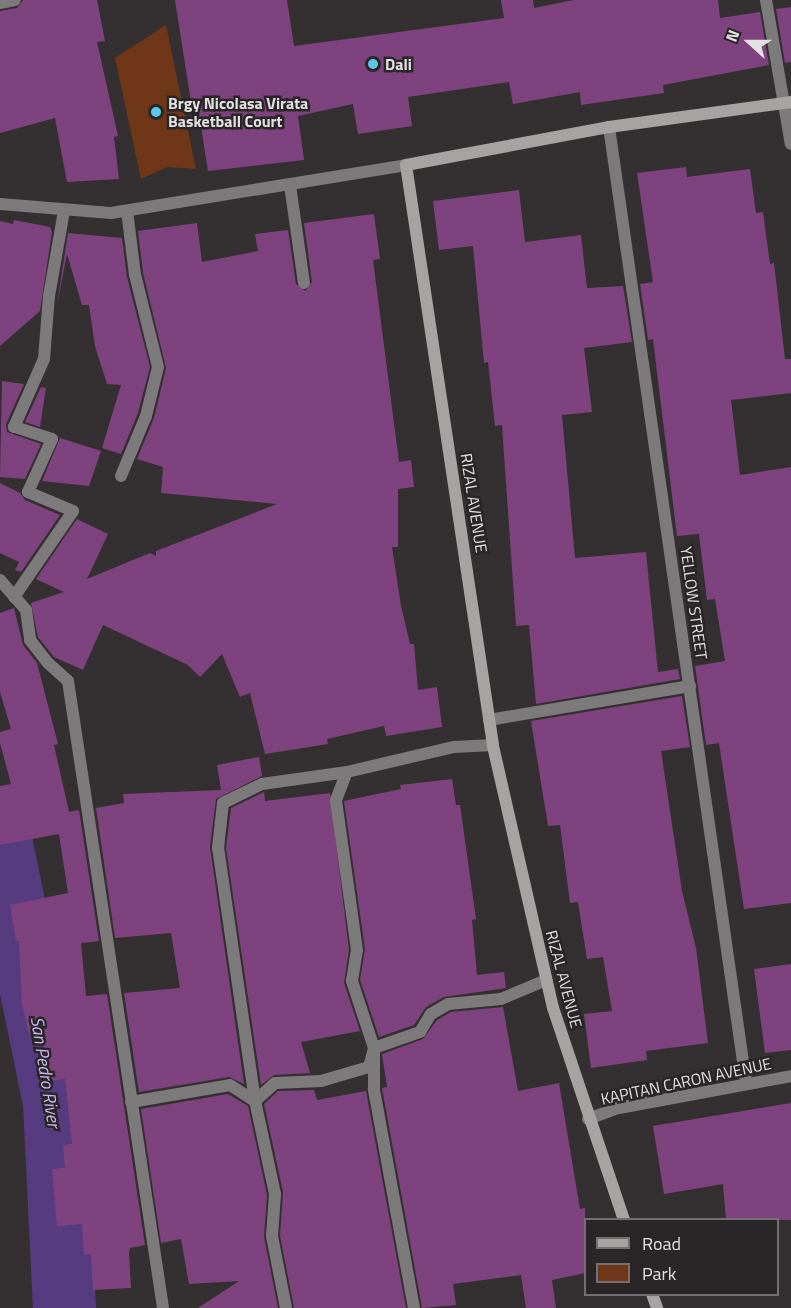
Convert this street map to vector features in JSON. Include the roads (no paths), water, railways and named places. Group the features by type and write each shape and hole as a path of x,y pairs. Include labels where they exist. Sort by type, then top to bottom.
{"main road":[{"path":"406,165 609,127 788,102"},
{"name":"RIZAL AVENUE","path":"406,165 493,745 546,980 588,1119 623,1218"}],"street":[{"path":"0,3 15,0"},
{"path":"766,0 788,102 791,144"},
{"name":"YELLOW STREET","path":"609,127 746,1083"},
{"path":"0,204 64,211 127,211 406,165"},
{"path":"290,185 304,283"},
{"path":"14,597 73,511 28,492 52,439 14,427 44,359 49,296 64,211"},
{"path":"122,476 146,416 158,367 135,275 127,211"},
{"path":"0,580 26,610 30,640 48,663 68,681 163,1308"},
{"path":"489,720 690,686"},
{"path":"286,1308 272,1236 275,1194 255,1101 218,848 222,803 262,784 347,772 454,747 493,745"},
{"path":"347,772 336,800 357,950 352,981 374,1048 374,1089 414,1308"},
{"path":"374,1048 420,1032 431,1014 448,1004 501,999 546,980"},
{"path":"255,1101 275,1083 321,1081 369,1067 374,1048"},
{"name":"KAPITAN CARON AVENUE","path":"588,1119 619,1108 791,1076"},
{"path":"131,1102 230,1085 255,1101"}],"waterway":[{"name":"San Pedro River","path":"0,839 54,1103 64,1308"}],"place":[{"name":"Dali","path":"373,64"},
{"name":"Brgy Nicolasa Virata Basketball Court","path":"156,112"}]}
